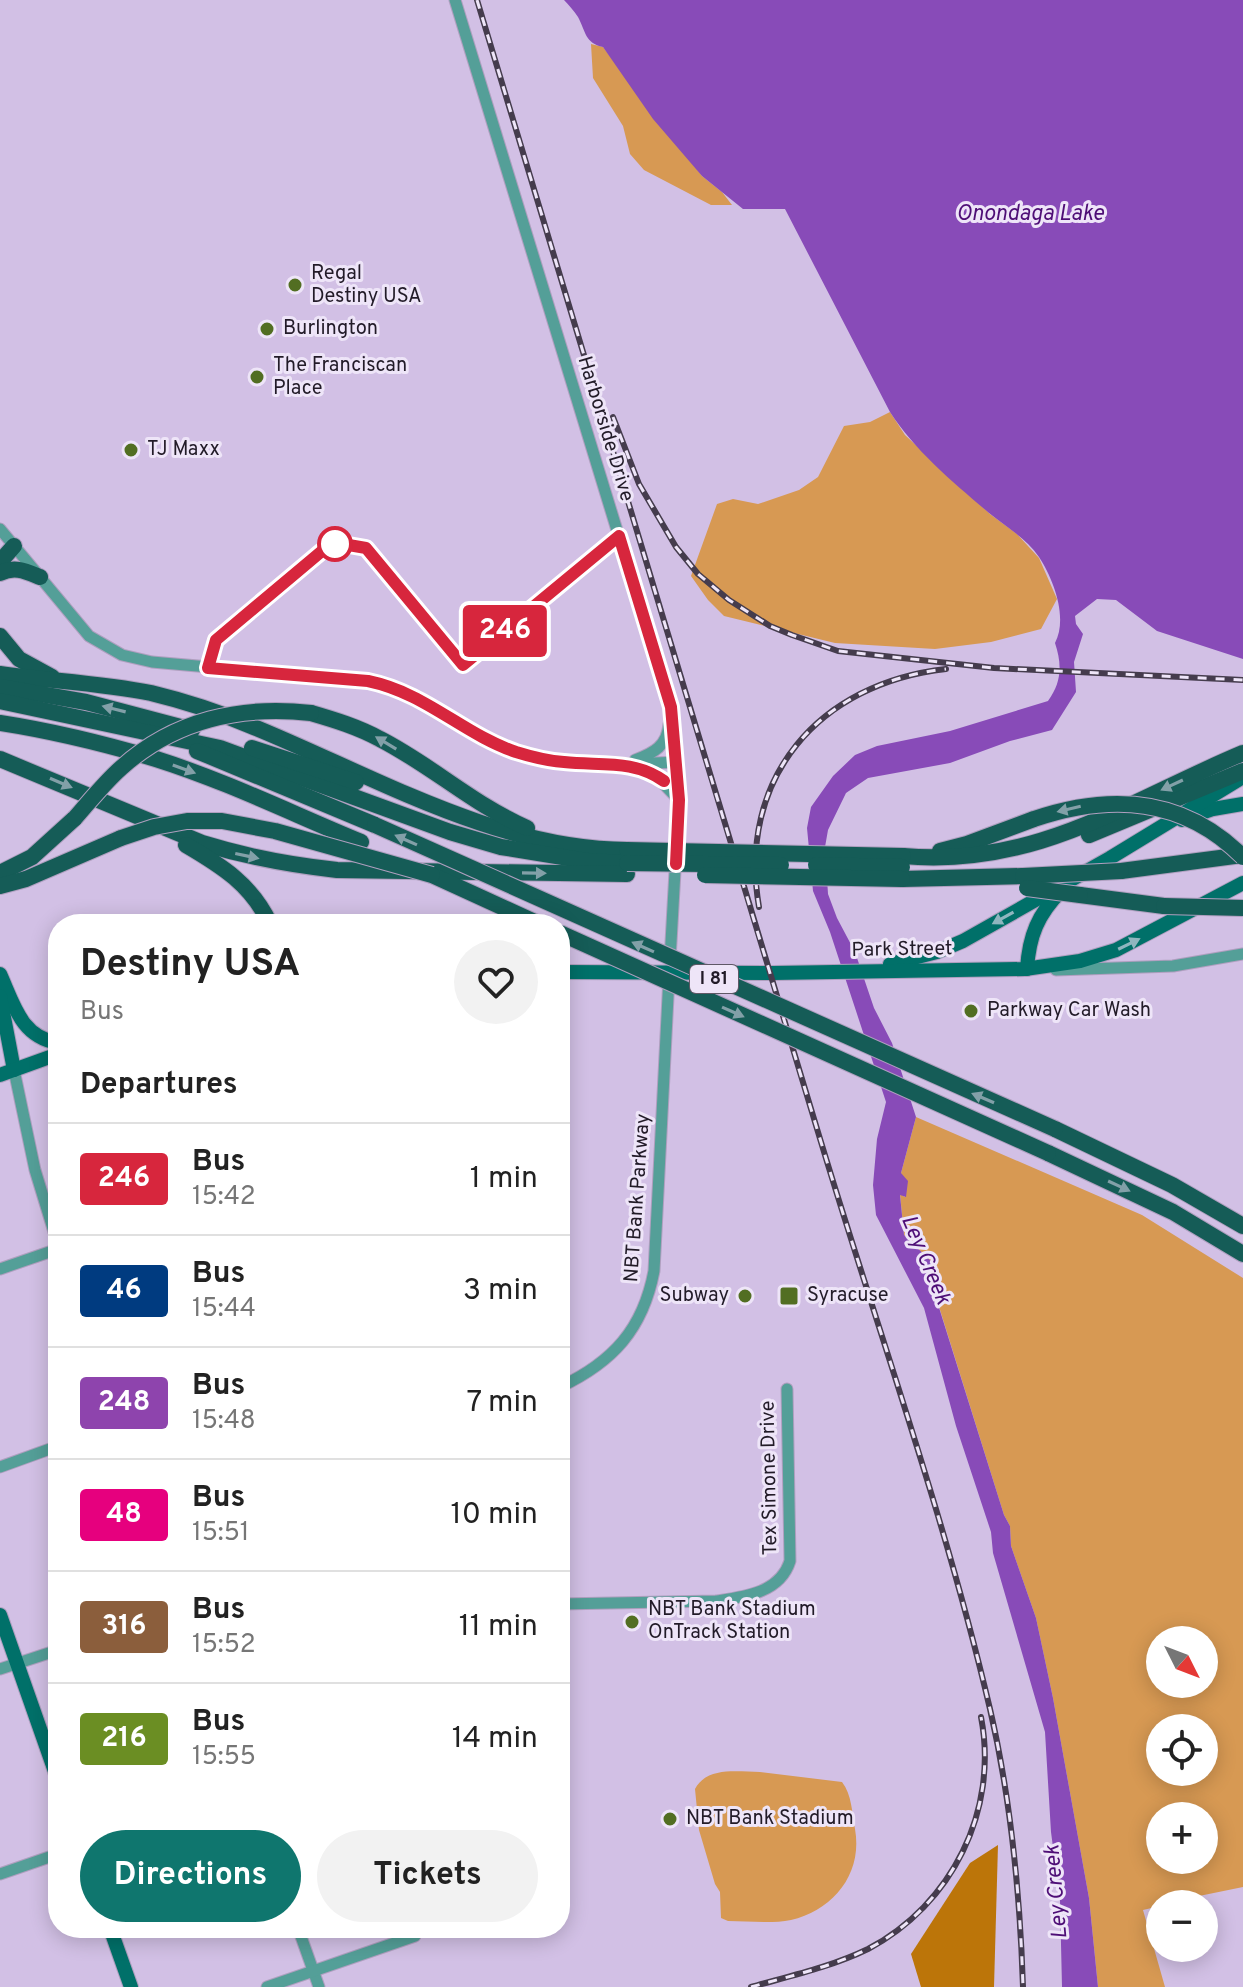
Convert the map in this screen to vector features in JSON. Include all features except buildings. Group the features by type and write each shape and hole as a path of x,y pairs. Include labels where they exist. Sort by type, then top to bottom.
{"highway":[{"path":"0,562 6,541"},
{"path":"0,573 21,569 40,577"},
{"path":"0,636 10,650 35,669 73,683"},
{"path":"0,674 148,693 204,709 498,829 577,847"},
{"path":"0,687 86,702 158,720 457,813"},
{"name":"I 81","path":"0,701 84,718 199,752 375,825 1055,1129 1158,1178 1243,1226"},
{"path":"0,873 32,857 137,754 171,733 230,714 280,709 311,713 349,724 383,740 508,820 577,847 627,862"},
{"path":"84,718 220,748 450,832 501,847 587,861 964,867 1018,859 1086,836 1243,771"},
{"path":"0,723 63,735 157,760 216,781 361,842 517,914"},
{"path":"0,759 202,843 236,854 294,866 353,870 627,862 902,867 1042,842 1076,830 1243,753"},
{"path":"902,867 1071,807 1109,802 1154,807 1206,827 1243,856"},
{"path":"122,809 231,873 255,896 265,914"},
{"path":"0,886 26,879 121,838 176,823 222,821 275,831 432,875"},
{"path":"1025,882 1243,856"},
{"path":"902,867 934,879 1025,882 1076,887 1164,906 1243,908"},
{"name":"I 81","path":"570,938 1048,1153 1173,1212 1243,1254"}],"main road":[{"path":"1243,777 1133,844 1048,904 1038,919 1030,943 1027,969 1080,961 1116,950 1243,883"},
{"path":"1133,844 1213,809 1243,804"},
{"path":"867,970 937,952 1076,887"},
{"name":"Park Street","path":"570,972 1027,969"},
{"path":"0,974 26,1027 48,1041"},
{"path":"0,996 7,1073 48,1058"},
{"path":"0,1615 48,1751"},
{"path":"114,1938 131,1987"}],"street":[{"name":"Harborside Drive","path":"455,0 671,707 679,800 669,972"},
{"path":"6,541 89,636 122,655 152,662 376,682 413,695 513,751 566,763 677,762"},
{"path":"625,764 652,754 662,745 668,733 671,707"},
{"path":"625,764 655,775 679,800"},
{"name":"Park Street","path":"1027,969 1156,968 1243,954"},
{"name":"NBT Bank Parkway","path":"570,1381 596,1367 620,1346 637,1324 651,1286 669,972"},
{"path":"7,1073 48,1214"},
{"path":"0,1269 48,1251"},
{"name":"Tex Simone Drive","path":"570,1604 716,1601 741,1597 776,1583 785,1574 790,1561 787,1389"},
{"path":"0,1467 48,1450"},
{"path":"0,1669 48,1653"},
{"path":"0,1874 48,1857"},
{"path":"301,1938 319,1987"},
{"path":"267,1987 409,1938"}],"shaded area":[{"path":"591,44 603,47 702,176 732,205 711,205 644,170 630,154 623,126 593,78"},
{"path":"890,412 905,435 990,514 1017,534 1039,558 1057,599 1041,629 991,642 935,649 835,643 724,616 691,576 717,504 733,499 758,504 799,490 818,477 844,426 870,422"},
{"path":"916,1117 1142,1215 1243,1278 1243,1887 1218,1892 1146,1890 1146,1909 1143,1910 1146,1962 1158,1962 1165,1987 1098,1987 1089,1898 1036,1618 1011,1546 1010,1526 931,1281 934,1264 904,1235 900,1194 905,1197 901,1173"},
{"path":"760,1772 842,1782 848,1793 855,1829 854,1861 842,1888 820,1908 806,1915 776,1922 728,1921 721,1918 720,1892 699,1830 695,1789 700,1782 715,1774"},
{"path":"998,1845 994,1987 921,1987 911,1954 970,1863"}],"water":[{"name":"Onondaga Lake","path":"564,0 1243,0 1243,659 1157,631 1116,600 1097,599 1075,616 1083,634 1074,662 1076,692 1052,730 1010,741 950,763 868,778 846,793 828,830 825,847 828,894 855,952 874,1008 892,1043 916,1117 901,1173 908,1181 906,1197 900,1195 904,1235 934,1264 931,1282 1010,1526 1011,1546 1036,1618 1089,1898 1098,1987 1062,1987 1060,1901 1051,1832 1045,1732 993,1553 991,1532 956,1426 924,1308 876,1215 873,1185 877,1139 886,1102 830,932 813,891 807,828 811,807 833,776 855,755 877,746 950,731 1048,701 1059,673 1055,643 1060,622 1058,599 1050,577 1034,550 936,466 890,412 785,209 743,209 702,176 653,119 603,47 589,40 578,17"}],"railway":[{"path":"477,0 821,1142 953,1566 990,1709 1004,1778 1017,1882 1023,1987"},
{"path":"613,417 639,484 676,547 698,574 729,600 770,626 838,651 994,668 1243,680"},
{"path":"759,907 756,860 761,817 775,779 797,745 825,716 860,694 901,678 946,669"},
{"path":"751,1987 825,1966 868,1949 898,1930 924,1907 963,1851 975,1820 983,1786 985,1752 981,1717"}],"bus line":[{"name":"246","path":"664,781 625,764 566,763 513,751 438,708 387,685 208,668 216,640 322,551 337,543 366,548 463,665 619,536 671,707 679,800 676,864"}],"place":[{"name":"Regal Destiny USA","path":"295,285"},
{"name":"Burlington","path":"267,329"},
{"name":"The Franciscan Place","path":"257,377"},
{"name":"TJ Maxx","path":"131,450"},
{"name":"Parkway Car Wash","path":"971,1011"},
{"name":"Subway","path":"745,1296"},
{"name":"Syracuse","path":"789,1296"},
{"name":"NBT Bank Stadium OnTrack Station","path":"632,1622"},
{"name":"NBT Bank Stadium","path":"670,1819"}],"water label":[{"name":"Ley Creek","path":"925,1260"},
{"name":"Ley Creek","path":"1057,1892"}]}
